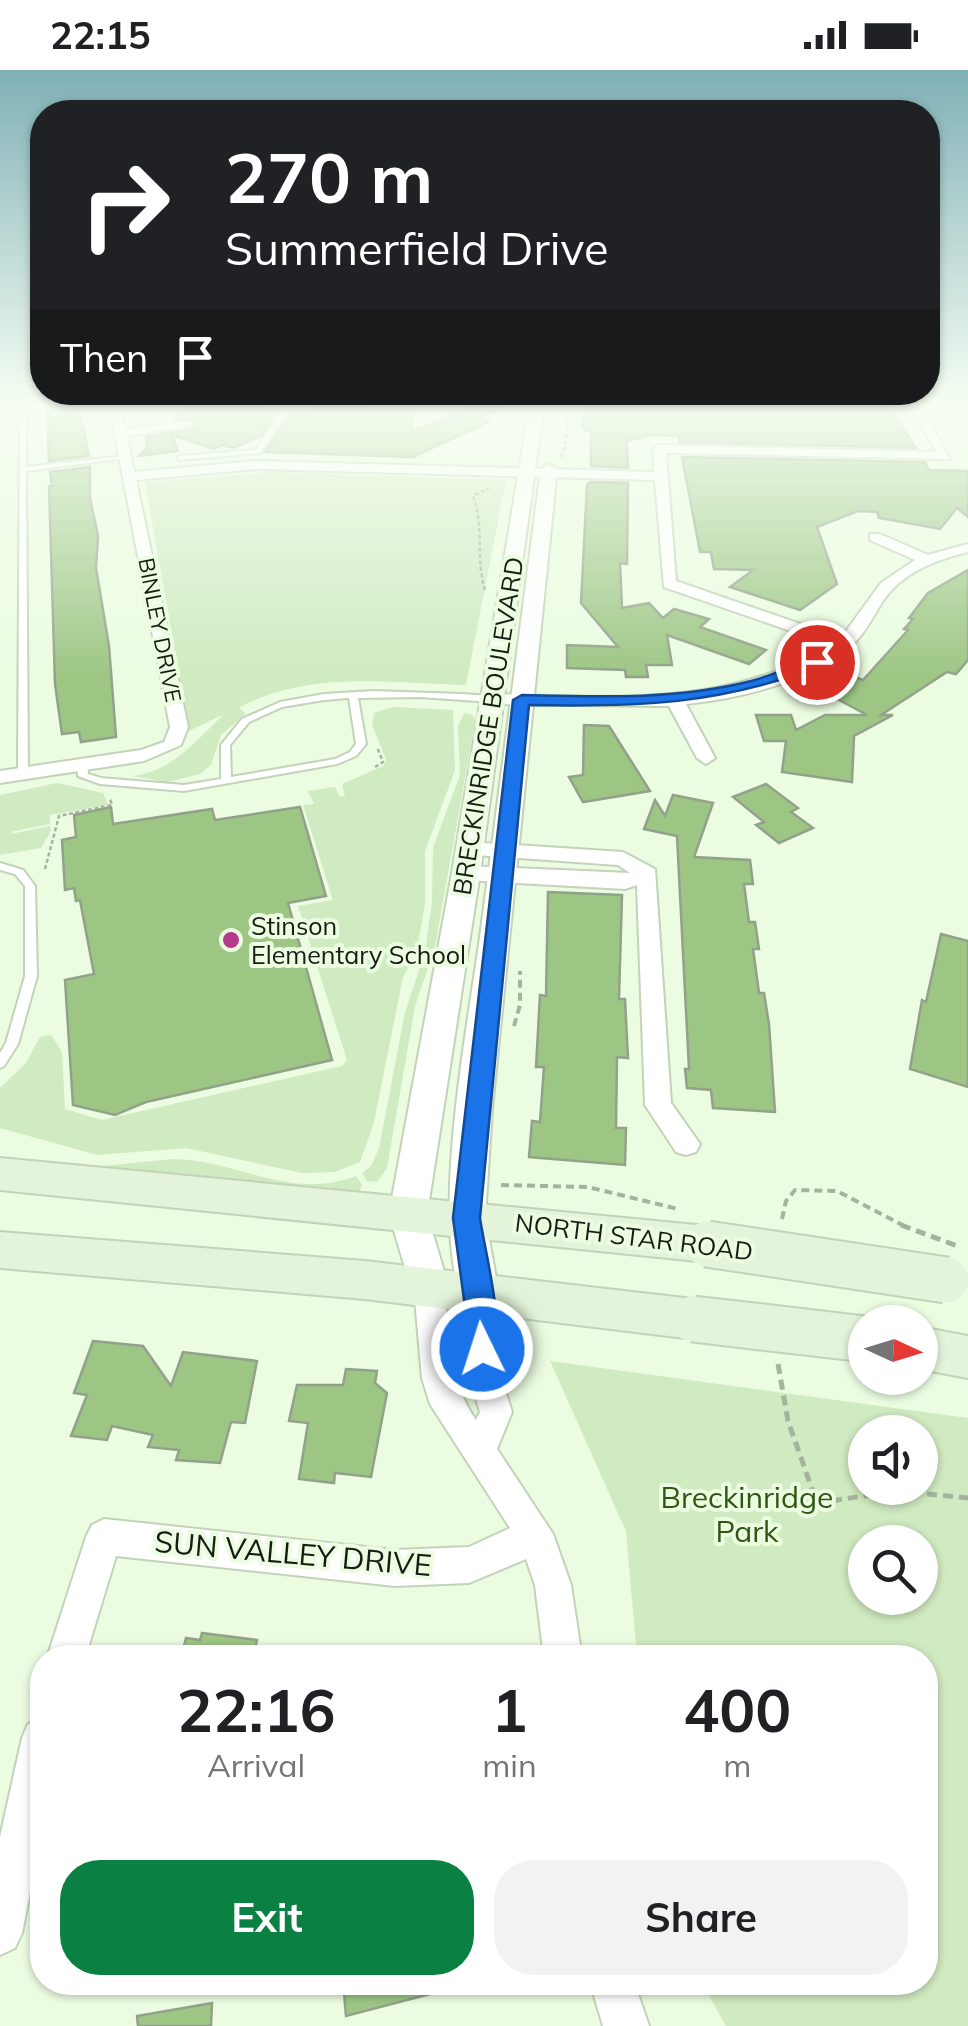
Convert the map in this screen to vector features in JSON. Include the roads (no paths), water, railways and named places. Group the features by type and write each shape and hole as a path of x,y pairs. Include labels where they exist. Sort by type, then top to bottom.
{"main road":[{"name":"NORTH STAR ROAD","path":"0,1174 408,1214 468,1202 698,1228 957,1282"},
{"path":"0,1250 430,1288 848,1336"},
{"path":"938,1351 968,1357"}],"street":[{"name":"BINLEY DRIVE","path":"0,777 144,755 172,745 179,727 132,494"},
{"name":"BRECKINRIDGE BOULEVARD","path":"480,1450 496,1412 484,1377 468,1202 503,863 506,700 531,494"},
{"name":"BRECKINRIDGE BOULEVARD","path":"531,494 506,700 467,861 408,1214 430,1288 438,1378 446,1404 535,1534 553,1585 561,1645"},
{"path":"662,494 669,584 843,644"},
{"path":"874,537 927,560"},
{"path":"506,700 675,700 723,693 790,674 843,644 886,586 927,560 968,548"},
{"path":"675,700 706,758"},
{"path":"467,861 625,882 647,874 658,1104 686,1144"},
{"name":"SUN VALLEY DRIVE","path":"70,1645 104,1538 396,1568 468,1565 502,1553 535,1534"},
{"path":"0,1934 30,1794"},
{"path":"616,1995 626,2026"}],"lane":[{"path":"22,774 24,494"},
{"path":"82,764 83,776 161,788 337,762 353,754 361,744 353,695"},
{"path":"226,780 222,764 230,734 247,719 294,702 353,695 506,700"},
{"path":"0,866 19,872 30,886 31,976 12,1044 0,1063"}],"place":[{"name":"Stinson Elementary School","path":"231,940"}],"park label":[{"name":"Breckinridge Park","path":"747,1515"}]}
